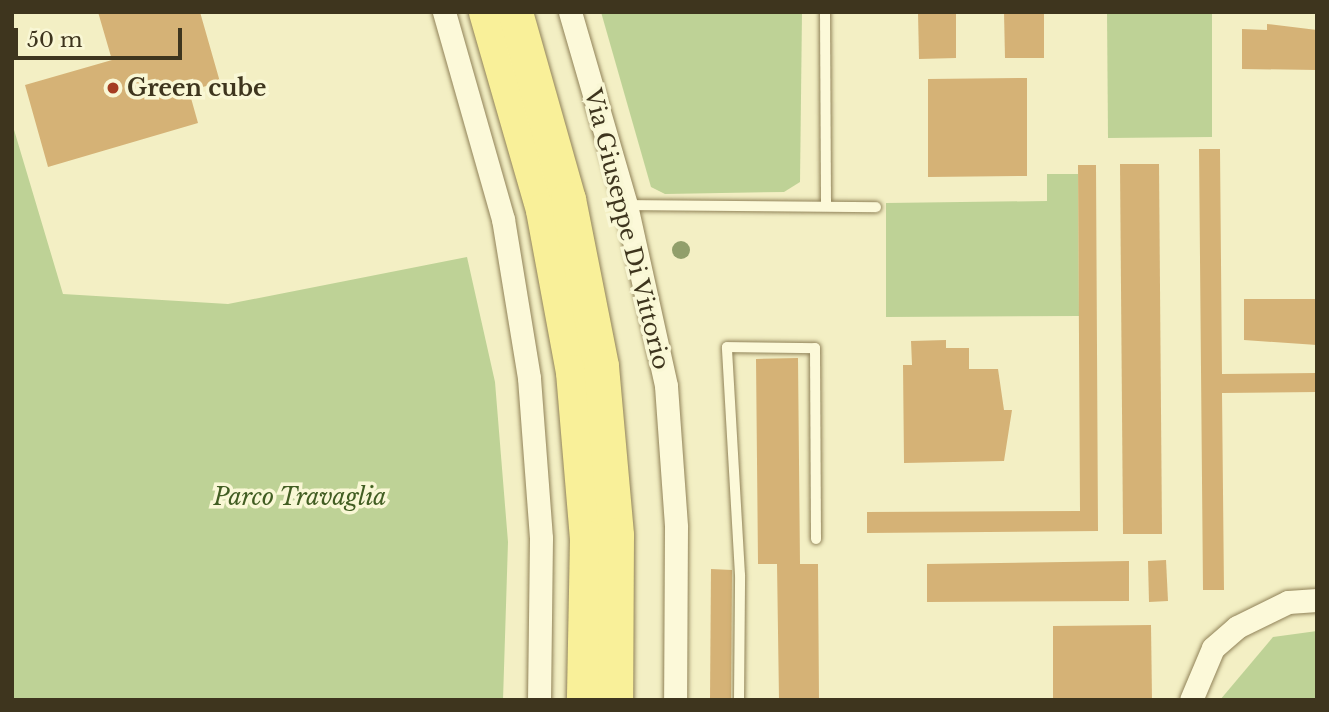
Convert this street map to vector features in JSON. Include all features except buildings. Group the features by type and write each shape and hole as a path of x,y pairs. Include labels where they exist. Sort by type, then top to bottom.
{"main road":[{"path":"486,12 543,210 573,372 600,658 617,700"},
{"path":"514,12 568,199 601,366 616,535 600,658 582,700"}],"street":[{"path":"444,12 503,219 529,378 541,538 539,700"},
{"name":"Via Giuseppe Di Vittorio","path":"570,12 626,205 671,427 675,700"},
{"path":"1191,700 1213,648 1237,627 1288,602 1317,600"}],"lane":[{"path":"825,12 826,206"},
{"path":"626,205 876,207"},
{"path":"739,700 740,575 727,347 815,348 816,539"}],"green space":[{"path":"601,12 802,12 800,182 784,192 665,194 651,187"},
{"path":"1107,12 1212,12 1212,137 1108,138"},
{"name":"Parco Travaglia","path":"12,123 63,294 228,304 467,257 495,382 508,542 503,700 12,700"},
{"path":"1047,174 1078,174 1079,316 886,317 886,203 1047,201"},
{"path":"1317,631 1317,700 1220,700 1273,637"}],"place":[{"name":"Green cube","path":"113,88"}]}
